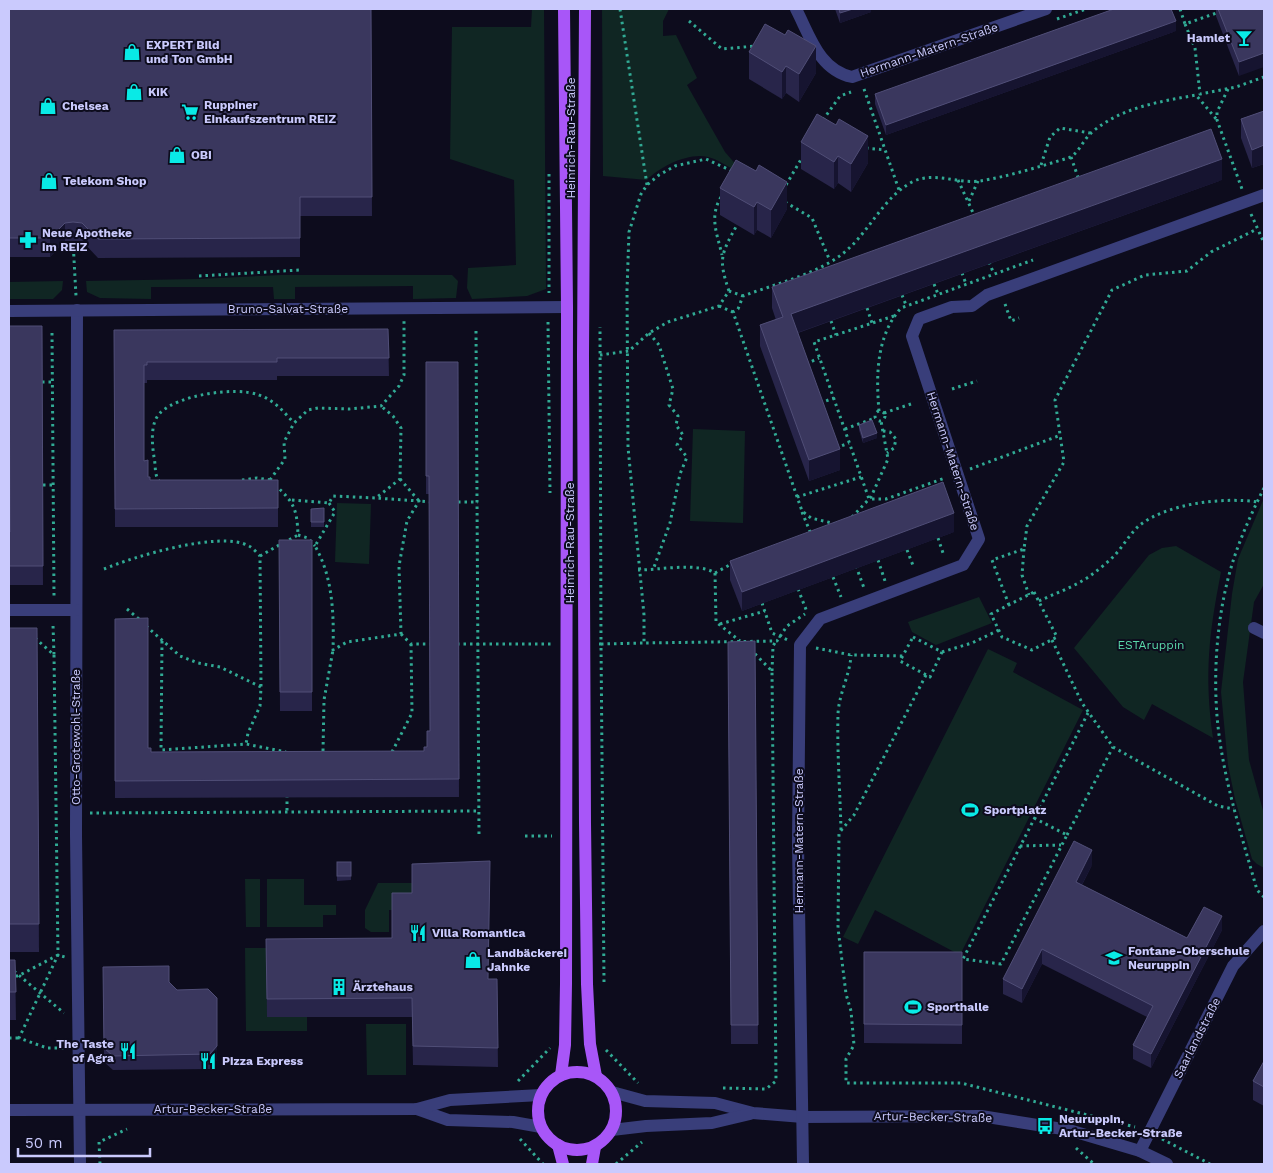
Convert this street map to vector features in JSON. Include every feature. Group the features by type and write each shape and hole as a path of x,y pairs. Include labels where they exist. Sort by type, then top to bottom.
{"main road":[{"name":"Heinrich-Rau-Straße","path":"562,1075 565,1045 567,307 564,9"},
{"name":"Heinrich-Rau-Straße","path":"585,9 583,356 585,822 587,984 590,1044 596,1076"},
{"path":"592,1164 595,1147 612,1130 616,1118 616,1105 612,1092 596,1076 573,1072 562,1075 546,1086 541,1095 538,1105 541,1127 548,1138 558,1146 576,1150 595,1147"},
{"path":"558,1146 564,1164"}],"street":[{"name":"Hermann-Matern-Straße","path":"796,9 822,60 841,75 852,77 1046,9"},
{"name":"Hermann-Matern-Straße","path":"803,1164 798,842 800,644 820,619 963,565 979,539 951,476 912,336 920,319 952,308 972,306 987,295 1264,194"},
{"name":"Bruno-Salvat-Straße","path":"9,311 567,307"},
{"name":"Otto-Grotewohl-Straße","path":"77,310 76,813 81,1110 80,1164"},
{"path":"9,610 76,610"},
{"name":"Saarlandstraße","path":"1140,1152 1233,966 1264,931"},
{"name":"Artur-Becker-Straße","path":"612,1092 645,1101 715,1103 753,1113 803,1117 981,1116 1069,1130 1140,1152 1167,1164"},
{"name":"Artur-Becker-Straße","path":"9,1110 417,1109 450,1100 514,1098 541,1095"},
{"name":"Artur-Becker-Straße","path":"417,1109 448,1120 513,1122 541,1127"},
{"name":"Artur-Becker-Straße","path":"612,1130 646,1126 712,1123 753,1113"}],"path":[{"path":"620,9 646,185 629,232 627,290 629,351 628,447 638,570 644,616 644,643"},
{"path":"1049,22 1086,9"},
{"path":"1180,9 1195,48 1198,94 1217,120 1246,202 1264,242"},
{"path":"1185,24 1228,9"},
{"path":"689,21 722,49 761,46"},
{"path":"723,194 714,208 713,218 722,255 723,273 730,291 743,296 795,277 842,255 889,199 899,190 915,181 933,177 978,181 1071,157 1090,133 1142,105 1228,89 1264,77"},
{"path":"822,122 840,96 873,85"},
{"path":"864,88 899,190"},
{"path":"1217,120 1218,112 1228,89"},
{"path":"1041,165 1050,137 1060,128 1090,133"},
{"path":"783,190 808,147"},
{"path":"861,147 885,150"},
{"path":"1071,157 1080,182"},
{"path":"646,185 675,166 706,159 735,172 731,180"},
{"path":"958,179 969,201 978,226"},
{"path":"969,201 978,181"},
{"path":"778,198 812,218 830,261"},
{"path":"722,255 737,225"},
{"path":"1029,595 1022,575 1027,526 1064,462 1056,400 1112,290 1145,276 1187,271 1211,252 1257,229"},
{"path":"73,241 77,310"},
{"path":"198,276 300,270"},
{"path":"962,273 966,284"},
{"path":"934,284 938,294"},
{"path":"600,355 629,351 649,333 684,316 719,306 730,291"},
{"path":"902,295 906,305"},
{"path":"733,312 738,310 743,296"},
{"path":"719,306 733,312 802,511 813,534 803,537"},
{"path":"270,480 285,459 284,442 294,423 308,410 381,406 399,386 404,376 404,308"},
{"path":"867,308 872,323"},
{"path":"869,500 814,342 894,316"},
{"path":"830,321 836,335"},
{"path":"600,325 604,988"},
{"path":"476,331 480,836"},
{"path":"19,1038 58,955 53,610 52,333"},
{"path":"649,333 659,345 673,389 669,405 678,416 676,425 683,435 678,445 687,457 680,474 670,523 652,570"},
{"path":"802,366 820,358"},
{"path":"952,389 977,381"},
{"path":"42,382 53,382"},
{"path":"164,485 158,481 156,475 153,449 155,423 160,413 179,402 216,393 257,394 270,400 294,423"},
{"path":"816,404 834,398"},
{"path":"844,429 874,418 878,411 884,413 911,404"},
{"path":"381,406 393,416 400,428 400,479 419,502"},
{"path":"881,421 885,419 884,413"},
{"path":"874,418 881,421"},
{"path":"848,520 869,500 888,459 881,421"},
{"path":"883,431 890,432 896,439 894,448 887,453"},
{"path":"869,500 888,498 919,488 1061,435"},
{"path":"832,449 849,443"},
{"path":"948,488 951,476"},
{"path":"797,497 861,477"},
{"path":"237,480 257,478 270,480 292,500 298,516 298,535"},
{"path":"376,498 400,479"},
{"path":"43,485 53,484"},
{"path":"919,488 922,494"},
{"path":"1264,488 1234,557 1226,590 1217,670 1218,717 1234,809 1258,890 1264,897"},
{"path":"329,503 333,496 434,502"},
{"path":"888,498 890,505"},
{"path":"292,500 329,503"},
{"path":"1039,601 1071,588 1090,576 1113,557 1140,525 1153,517 1166,512 1218,500 1258,502"},
{"path":"419,502 407,521 399,566 400,634 411,644 440,644"},
{"path":"458,502 478,502"},
{"path":"315,546 335,512 329,503"},
{"path":"802,511 811,518 838,524 830,527"},
{"path":"260,556 298,535 308,538 315,546 322,563 334,612 333,650 324,700 323,751"},
{"path":"938,538 946,561"},
{"path":"104,569 127,560 174,547 205,543 230,542 248,545 260,556 260,706 248,733 246,744"},
{"path":"1009,605 992,560 1024,549"},
{"path":"907,550 915,572"},
{"path":"878,560 886,583"},
{"path":"736,562 717,570 715,573 716,622 740,641 772,671"},
{"path":"854,562 865,590"},
{"path":"638,570 693,567 715,573"},
{"path":"833,577 842,599"},
{"path":"879,585 893,580"},
{"path":"857,593 872,588"},
{"path":"798,590 807,613"},
{"path":"1034,592 1039,601 1058,637 1032,650 1002,637 991,614 1034,592"},
{"path":"833,602 849,596"},
{"path":"762,603 772,633 778,639"},
{"path":"716,1088 766,1089 776,1081 773,646 787,626 815,608"},
{"path":"127,609 180,656 198,663 220,667 260,687"},
{"path":"719,624 765,611"},
{"path":"942,652 930,677 900,661 913,637 942,652 972,643 999,630"},
{"path":"28,632 54,655"},
{"path":"333,650 347,642 400,634"},
{"path":"601,644 778,639 829,652 903,656"},
{"path":"1052,640 1064,670 1088,713 1112,747 1218,806 1234,809"},
{"path":"162,641 162,750 246,744 296,752"},
{"path":"383,752 393,752 412,712 411,644"},
{"path":"450,644 551,644"},
{"path":"841,831 838,713 844,684 850,668 850,654"},
{"path":"845,1074 846,1059 854,1045 852,1010 846,994 838,928 839,834 854,815 926,675"},
{"path":"1088,713 963,959 1001,964 1112,747"},
{"path":"314,752 333,751"},
{"path":"287,752 287,760"},
{"path":"287,794 287,812"},
{"path":"56,813 479,811"},
{"path":"1034,818 1067,835"},
{"path":"525,836 566,836"},
{"path":"1020,846 1062,845"},
{"path":"9,976 18,976 58,955"},
{"path":"9,967 69,1017"},
{"path":"9,1038 19,1038 47,1048 65,1049 67,1044"},
{"path":"590,1044 604,1048 641,1086 645,1101"},
{"path":"514,1098 514,1086 552,1046 565,1045"},
{"path":"513,1122 514,1132 543,1164"},
{"path":"616,1164 643,1141 646,1126"},
{"path":"100,1164 99,1142 127,1128"},
{"path":"1070,1142 1094,1164"}],"green space":[{"path":"532,9 544,9 546,289 527,296 472,299 467,288 468,268 516,265 514,180 450,159 452,27 531,27"},
{"path":"602,9 669,9 663,21 663,36 676,35 697,78 687,85 725,152 738,167 736,171 715,159 700,156 675,162 659,170 647,180 603,176"},
{"path":"281,275 452,275 458,281 456,298 413,299 413,286 295,287 295,299 274,299 273,287 151,287 151,299 100,298 87,292 86,281 199,279"},
{"path":"63,281 62,290 53,299 9,299 9,282"},
{"path":"693,429 745,431 743,523 690,521"},
{"path":"1264,498 1264,584 1254,602 1243,682 1249,760 1264,814 1264,868 1252,859 1235,799 1228,765 1221,692 1232,594 1238,559"},
{"path":"337,503 371,504 369,564 335,562"},
{"name":"ESTAruppin","path":"1176,546 1221,572 1213,615 1208,674 1213,738 1152,704 1144,720 1123,707 1074,648 1149,555 1162,548"},
{"path":"979,597 992,623 936,645 912,632 908,622"},
{"name":"Sportplatz","path":"988,649 1017,663 1013,672 1083,710 960,955 875,910 858,944 843,937"},
{"path":"245,879 260,879 260,927 246,927"},
{"path":"267,879 304,879 304,905 336,905 336,915 323,915 323,927 267,927"},
{"path":"378,883 412,883 412,911 389,910 389,932 371,932 365,928 365,910"},
{"path":"245,948 335,948 307,1017 307,1031 246,1031"},
{"path":"366,1024 406,1024 406,1075 367,1075"}],"building":[{"name":"Ruppiner Einkaufszentrum REIZ","path":"9,9 371,9 372,197 300,197 300,238 98,239 82,223 73,222 65,223 50,238 9,238"},
{"path":"839,9 853,9 840,13"},
{"path":"1114,9 1171,9 1176,21 886,125 875,94"},
{"name":"Hamlet","path":"1218,9 1264,9 1264,53 1239,62"},
{"path":"765,24 785,35 788,30 816,46 799,74 786,66 782,72 749,52"},
{"path":"1264,111 1264,145 1252,150 1241,119"},
{"path":"817,114 836,125 839,119 868,136 851,164 838,156 834,162 801,142"},
{"path":"1211,129 1222,159 791,314 840,449 809,460 760,325 783,317 772,287"},
{"path":"736,160 756,171 759,165 787,182 771,210 757,202 754,207 720,188"},
{"path":"9,326 42,326 43,566 9,566"},
{"path":"388,329 389,358 277,358 277,362 147,362 147,365 144,365 144,461 148,460 148,477 150,477 150,480 278,480 278,508 115,509 114,330"},
{"path":"426,362 458,362 459,779 115,781 115,619 148,618 148,748 151,748 151,752 424,751 424,747 427,747 427,731 430,731 429,476 426,476"},
{"path":"872,420 877,433 863,438 859,425"},
{"path":"943,482 954,513 742,592 730,561"},
{"path":"324,508 324,522 311,522 311,509"},
{"path":"279,540 312,540 312,692 280,692"},
{"path":"9,628 37,628 39,924 9,924"},
{"path":"755,641 758,1025 731,1025 728,642"},
{"name":"Fontane-Oberschule Neuruppin","path":"1074,841 1092,850 1076,882 1187,938 1204,907 1222,916 1151,1054 1133,1045 1153,1006 1042,949 1022,989 1003,979"},
{"path":"490,861 488,979 497,979 498,1048 413,1046 412,998 267,999 266,939 392,938 392,893 412,893 412,864"},
{"path":"337,862 351,862 351,876 337,876"},
{"name":"Sporthalle","path":"864,952 962,952 962,1025 864,1024"},
{"path":"9,960 15,960 16,992 9,992"},
{"path":"169,966 169,982 177,990 208,989 217,998 217,1046 210,1054 113,1056 104,1048 103,967"},
{"path":"1264,1061 1264,1087 1253,1081"}],"place":[{"name":"Hamlet","path":"1244,38"},
{"name":"EXPERT Bild und Ton GmbH","path":"132,52"},
{"name":"KiK","path":"134,92"},
{"name":"Chelsea","path":"48,106"},
{"name":"Ruppiner Einkaufszentrum REIZ","path":"190,112"},
{"name":"OBI","path":"177,155"},
{"name":"Telekom Shop","path":"49,181"},
{"name":"Neue Apotheke im REIZ","path":"28,240"},
{"name":"Sportplatz","path":"970,810"},
{"name":"Villa Romantica","path":"418,933"},
{"name":"Fontane-Oberschule Neuruppin","path":"1114,958"},
{"name":"Landbäckerei Jahnke","path":"473,960"},
{"name":"Ärztehaus","path":"339,987"},
{"name":"Sporthalle","path":"913,1007"},
{"name":"The Taste of Agra","path":"128,1051"},
{"name":"Pizza Express","path":"208,1061"},
{"name":"Neuruppin, Artur-Becker-Straße","path":"1045,1126"}]}
